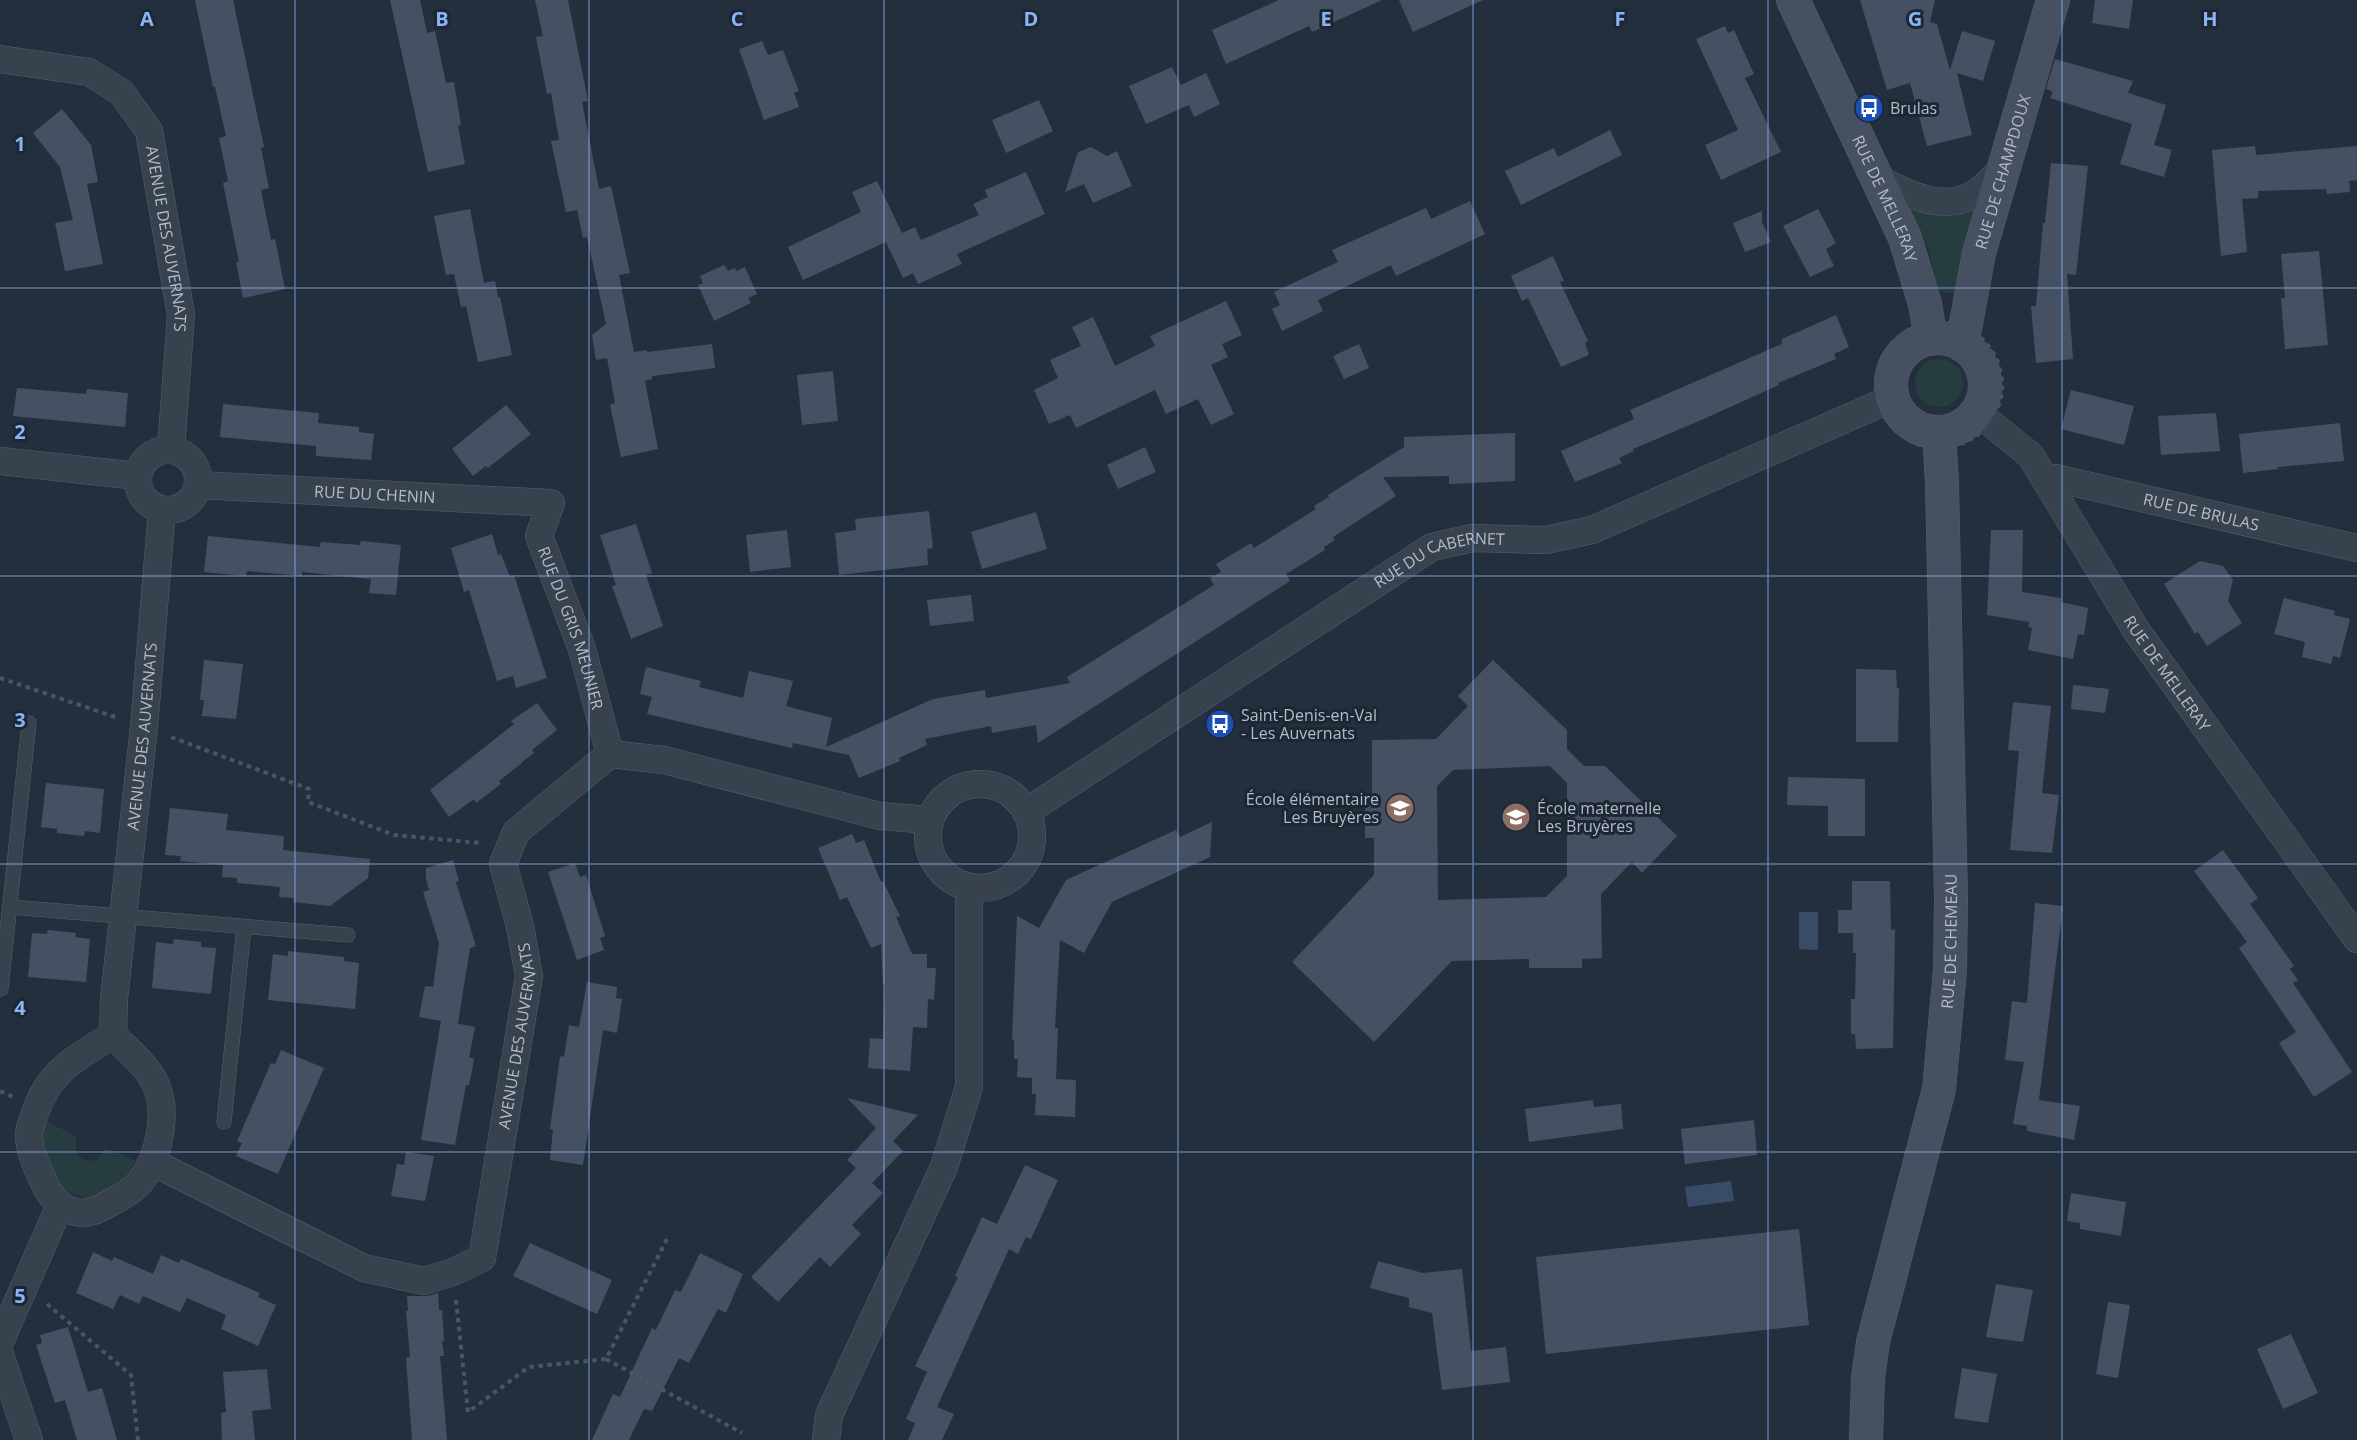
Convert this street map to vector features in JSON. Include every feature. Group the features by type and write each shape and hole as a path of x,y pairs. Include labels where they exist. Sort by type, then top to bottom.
{"street":[{"name":"RUE DE MELLERAY","path":"1793,0 1905,238 1925,304 1929,330"},
{"name":"RUE DE CHAMPDOUX","path":"1964,336 1978,253 2053,0"},
{"name":"AVENUE DES AUVERNATS","path":"0,59 89,72 122,93 149,131 181,315 171,449"},
{"path":"1878,179 1923,199 1952,202 1980,191 2004,167"},
{"path":"1929,330 1952,340 1964,336 1982,368 1985,383 1984,417 1968,422 1940,440 1905,419 1886,401 1894,374 1904,353 1929,330"},
{"name":"RUE DU CABERNET","path":"1026,812 1432,548 1472,538 1546,540 1592,530 1886,401"},
{"name":"RUE DE MELLERAY","path":"1984,417 2031,456 2136,630 2357,939"},
{"name":"RUE DE CHEMEAU","path":"1866,1440 1868,1378 1873,1342 1939,1089 1950,970 1951,899 1940,440"},
{"path":"171,449 190,458 195,466 198,485 189,502 181,507 162,510 145,500 139,491 138,476 144,461 151,454 171,449"},
{"path":"0,461 138,476"},
{"name":"RUE DE BRULAS","path":"2047,482 2055,478 2357,548"},
{"name":"RUE DU CHENIN","path":"198,485 551,503"},
{"name":"RUE DU GRIS MEUNIER","path":"551,503 539,536 582,649 610,754"},
{"name":"AVENUE DES AUVERNATS","path":"113,1035 114,999 144,727 162,510"},
{"path":"610,754 664,760 880,816 930,820"},
{"name":"AVENUE DES AUVERNATS","path":"152,1162 364,1268 424,1281 453,1272 482,1258 530,976 520,926 503,864 516,832 610,754"},
{"path":"984,784 1001,788 1015,797 1026,812 1032,828 1032,845 1026,861 1016,874 1002,884 986,888 969,887 953,881 940,870 931,855 927,838 930,820 938,805 950,793 966,785 984,784"},
{"path":"826,1440 829,1414 944,1167 969,1087 969,887"},
{"path":"113,1035 141,1063 155,1084 160,1106 161,1128 152,1162 139,1183 123,1196 96,1211 76,1212 60,1205 46,1187 33,1158 29,1133 37,1108 50,1081 74,1059 113,1035"},
{"path":"0,1342 60,1205"},
{"path":"0,1355 29,1440"}],"lane":[{"path":"1,989 29,723"},
{"path":"11,907 348,935"},
{"path":"224,1122 244,927"}],"path":[{"path":"1954,323 1964,336 1991,347 2000,369 2002,393 1998,408 1984,417 1981,433 1963,444 1940,440 1922,446 1908,441 1890,425 1886,401 1876,372 1881,358 1889,344 1913,326 1929,330 1954,323"},
{"path":"0,678 144,727 309,789 308,802 394,835 511,846"},
{"path":"606,1359 667,1239"},
{"path":"453,1272 468,1412 529,1367 606,1359 742,1433"},
{"path":"26,1286 131,1375 138,1440"}],"green space":[{"path":"1981,201 1962,297 1937,290 1929,251 1909,207"},
{"path":"1939,359 1956,366 1963,383 1956,400 1939,407 1922,400 1915,383 1922,366"},
{"path":"44,1120 76,1136 76,1149 80,1157 87,1161 98,1160 105,1148 136,1161 126,1178 108,1195 87,1198 66,1191 53,1180 38,1139"}],"water":[{"path":"1799,912 1818,912 1818,950 1799,949"},
{"path":"1731,1181 1734,1201 1688,1207 1685,1187"}],"building":[{"path":"195,0 233,0 264,147 261,148 269,188 261,190 271,240 275,239 285,289 243,298 236,262 239,262 223,183 228,181 219,138 226,136"},
{"path":"390,0 420,0 427,33 435,31 446,83 454,82 461,125 458,126 465,164 428,172"},
{"path":"535,0 568,0 588,101 582,102 599,189 611,186 630,273 619,275 634,352 712,344 715,368 652,376 652,379 645,381 658,449 621,457 610,405 615,403 607,358 596,360 592,335 606,324 587,237 583,238 577,210 566,212 551,141 559,140 551,93 547,94 536,37 543,36"},
{"path":"1279,0 1382,0 1312,32 1309,26 1226,64 1212,30"},
{"path":"1399,0 1483,0 1413,32"},
{"path":"1860,0 1935,0 1930,22 1937,24 1950,70 1962,31 1995,41 1983,81 1957,73 1972,135 1927,146 1910,83 1887,90"},
{"path":"2095,0 2133,0 2129,29 2092,23"},
{"path":"1725,26 1728,33 1734,30 1754,74 1745,78 1781,152 1721,180 1705,145 1738,130 1696,39"},
{"path":"762,41 768,55 783,50 799,91 794,93 799,107 764,120 739,49"},
{"path":"2055,59 2133,81 2128,93 2166,105 2154,145 2172,150 2164,177 2120,164 2132,124 2050,98 2053,92 2046,89"},
{"path":"1172,67 1181,85 1206,73 1220,104 1194,117 1189,105 1146,124 1129,86"},
{"path":"1039,100 1053,131 1006,153 992,120"},
{"path":"62,109 91,145 98,182 87,184 103,264 65,271 55,223 73,220 60,167 33,133"},
{"path":"1610,130 1622,155 1521,205 1505,171 1554,148 1558,157"},
{"path":"2255,146 2256,155 2357,146 2357,180 2349,181 2350,192 2327,194 2326,189 2258,191 2258,198 2242,199 2247,252 2221,256 2212,150"},
{"path":"1091,147 1107,156 1117,151 1132,186 1093,203 1084,184 1065,192 1078,152"},
{"path":"2051,163 2088,166 2076,275 2067,274 2073,359 2036,363 2031,306 2036,306"},
{"path":"1026,172 1045,214 957,254 962,264 918,284 913,273 903,278 886,242 803,280 788,247 861,212 852,192 877,181 902,233 915,227 921,240 979,215 973,204 988,197 985,190"},
{"path":"1470,201 1485,234 1396,276 1391,265 1318,300 1323,311 1282,331 1272,309 1280,305 1274,292 1338,262 1332,250 1426,208 1431,219"},
{"path":"470,209 484,283 495,281 512,355 478,362 466,306 461,307 454,274 446,275 434,216"},
{"path":"1818,209 1836,243 1826,249 1834,266 1810,277 1783,226"},
{"path":"1762,211 1762,222 1771,242 1745,252 1733,223"},
{"path":"2319,251 2328,345 2285,349 2281,298 2285,298 2281,254"},
{"path":"1553,256 1564,281 1560,282 1588,341 1585,343 1589,355 1561,367 1528,298 1522,301 1511,276"},
{"path":"724,265 728,271 735,268 736,271 745,267 757,294 748,298 751,303 714,321 698,285 703,283 700,276"},
{"path":"1226,301 1242,335 1222,344 1228,357 1211,365 1234,414 1211,425 1198,399 1166,414 1155,390 1076,428 1070,415 1049,424 1034,390 1058,378 1050,360 1081,346 1072,327 1093,317 1115,366 1155,346 1150,336"},
{"path":"1836,315 1849,347 1834,354 1836,359 1633,449 1634,451 1619,458 1622,463 1575,482 1561,451 1634,419 1630,410 1782,344 1782,339"},
{"path":"1359,344 1369,368 1344,379 1333,356"},
{"path":"833,371 838,421 802,425 797,375"},
{"path":"17,388 86,394 87,389 128,393 125,427 13,416"},
{"path":"2071,390 2134,406 2124,445 2061,429"},
{"path":"223,404 319,413 318,423 359,427 359,432 374,434 371,460 316,456 316,446 220,437"},
{"path":"506,405 531,434 488,468 486,466 473,476 452,449"},
{"path":"2216,413 2220,451 2161,455 2158,416"},
{"path":"2340,423 2344,461 2278,467 2278,469 2243,473 2239,434"},
{"path":"1515,433 1515,481 1449,484 1449,476 1383,477 1396,496 1333,537 1335,540 1324,547 1325,550 1286,574 1290,581 1038,743 1036,725 992,733 991,726 925,739 927,745 899,758 900,761 859,778 849,755 793,743 792,748 647,714 652,697 640,694 646,667 701,681 699,687 743,698 749,671 793,681 786,706 832,718 826,747 933,699 985,690 986,698 1070,683 1067,677 1214,585 1210,578 1221,572 1216,564 1251,543 1254,548 1316,509 1314,506 1329,497 1328,495 1404,447 1404,437"},
{"path":"1145,447 1156,472 1118,489 1107,465"},
{"path":"929,511 933,548 927,549 928,565 839,575 835,533 856,530 855,519"},
{"path":"1036,512 1047,549 982,569 971,532"},
{"path":"636,524 652,573 646,575 663,626 631,639 612,586 616,585 600,535"},
{"path":"787,530 791,567 750,572 746,535"},
{"path":"1991,530 2023,530 2022,592 2061,598 2061,602 2088,608 2084,635 2078,634 2073,659 2028,650 2032,628 2028,627 2029,622 1987,615"},
{"path":"492,534 498,555 501,554 510,577 514,575 547,678 516,688 513,676 497,681 469,590 464,592 451,548"},
{"path":"208,536 320,547 321,542 360,545 361,541 401,545 396,595 369,593 371,579 302,572 302,576 247,571 246,576 204,572"},
{"path":"2200,561 2223,566 2233,580 2228,601 2242,623 2207,646 2198,632 2195,634 2164,584"},
{"path":"971,595 974,621 930,626 927,600"},
{"path":"2284,598 2335,611 2334,615 2350,619 2340,658 2333,656 2331,664 2302,657 2305,642 2274,634"},
{"path":"204,660 243,664 236,719 202,716 204,700 200,700"},
{"path":"1493,660 1567,730 1567,749 1584,766 1605,766 1677,836 1642,873 1632,862 1601,894 1602,958 1582,959 1582,968 1529,968 1529,959 1452,961 1374,1042 1292,962 1374,875 1374,838 1365,838 1365,797 1372,797 1372,740 1436,739 1468,706 1458,696","holes":["1550,766 1567,783 1567,876 1546,897 1438,900 1437,786 1453,770"]},
{"path":"1856,669 1896,670 1897,688 1899,688 1898,742 1856,742"},
{"path":"2073,685 2109,689 2105,713 2071,709"},
{"path":"2013,702 2051,706 2042,793 2059,795 2052,853 2010,850 2019,751 2008,750"},
{"path":"537,703 557,730 532,750 534,753 499,781 501,784 476,803 474,799 449,817 430,790 514,724 511,721"},
{"path":"1788,777 1865,779 1865,836 1828,836 1828,806 1787,805"},
{"path":"46,783 104,789 100,833 85,831 84,836 57,833 57,829 41,827"},
{"path":"170,808 228,814 226,830 284,836 283,850 370,859 368,878 330,906 293,902 294,898 279,897 280,887 237,883 237,878 222,877 223,865 180,861 181,856 165,855"},
{"path":"1212,822 1210,857 1112,902 1084,953 1060,940 1055,1028 1058,1028 1056,1079 1076,1080 1075,1117 1035,1115 1036,1094 1032,1094 1032,1078 1017,1077 1018,1059 1014,1059 1014,1040 1012,1040 1017,916 1039,928 1066,880 1176,830 1180,837"},
{"path":"852,834 856,843 864,840 881,882 883,881 900,916 896,917 912,954 927,954 927,968 936,968 934,1000 928,999 927,1028 913,1027 910,1071 868,1068 870,1038 883,1039 885,984 883,984 881,944 871,948 847,897 840,900 818,848"},
{"path":"2223,850 2258,898 2250,904 2294,966 2290,969 2298,980 2293,983 2352,1072 2314,1097 2279,1043 2296,1032 2239,948 2247,942 2194,871"},
{"path":"453,860 459,881 456,882 476,946 470,948 458,1023 455,1023 475,1027 469,1058 474,1058 472,1071 469,1085 466,1085 455,1145 421,1140 441,1021 419,1017 425,986 433,987 439,943 423,892 429,890 426,868"},
{"path":"575,863 580,877 586,875 605,936 600,938 604,950 577,960 548,872"},
{"path":"1852,881 1890,881 1891,930 1895,929 1893,1048 1856,1049 1855,1034 1851,1034 1851,999 1855,999 1856,953 1853,953 1853,933 1838,933 1838,910 1852,910"},
{"path":"2035,903 2063,906 2039,1100 2080,1106 2074,1140 2027,1131 2027,1126 2013,1124 2024,1062 2005,1060 2012,1001 2027,1003"},
{"path":"48,930 76,933 75,937 90,939 86,982 28,977 32,933 47,934"},
{"path":"174,939 201,942 201,947 216,948 211,994 152,988 156,942 173,944"},
{"path":"288,951 344,957 344,961 359,963 355,1009 268,1000 273,954 288,956"},
{"path":"587,982 617,987 616,998 622,999 617,1033 603,1030 583,1165 550,1160 553,1130 550,1129 560,1056 564,1057 569,1025 579,1027"},
{"path":"281,1050 324,1068 278,1174 236,1156 242,1143 237,1141 271,1063 275,1064"},
{"path":"847,1098 918,1115 893,1141 903,1151 872,1183 883,1193 852,1225 861,1234 830,1267 820,1257 778,1302 751,1277 856,1168 847,1160 876,1128"},
{"path":"1593,1100 1594,1107 1621,1104 1623,1129 1529,1142 1525,1109"},
{"path":"1754,1120 1757,1155 1685,1164 1681,1129"},
{"path":"406,1152 434,1156 425,1201 391,1196 397,1164 404,1165"},
{"path":"1025,1165 1058,1180 1031,1239 1026,1237 1018,1254 1009,1249 937,1407 954,1414 942,1440 908,1440 915,1423 906,1419 927,1372 915,1366 958,1277 955,1276 982,1217 997,1224"},
{"path":"2071,1193 2126,1202 2121,1236 2080,1229 2080,1223 2067,1221"},
{"path":"1799,1229 1809,1325 1546,1354 1536,1257"},
{"path":"530,1243 612,1280 597,1314 513,1276"},
{"path":"93,1252 112,1261 114,1257 153,1274 161,1255 179,1263 181,1259 260,1293 258,1297 276,1305 258,1346 221,1329 226,1315 187,1298 180,1312 143,1296 139,1304 120,1295 113,1309 76,1293"},
{"path":"700,1253 743,1274 726,1313 718,1309 689,1363 679,1358 652,1411 644,1409 629,1440 592,1440 613,1394 620,1397 652,1328 656,1330 675,1290 681,1292"},
{"path":"1378,1261 1423,1273 1462,1269 1471,1351 1506,1347 1510,1382 1442,1390 1432,1313 1409,1307 1409,1298 1370,1288"},
{"path":"1996,1284 2033,1290 2023,1342 1986,1337"},
{"path":"438,1293 439,1310 442,1310 444,1341 442,1341 444,1356 440,1356 447,1440 412,1440 406,1358 410,1357 407,1296 428,1296"},
{"path":"2108,1302 2130,1305 2118,1378 2096,1374"},
{"path":"68,1327 88,1392 102,1388 117,1440 77,1440 65,1400 55,1403 36,1345 42,1343 40,1335"},
{"path":"2291,1334 2318,1393 2283,1409 2257,1349"},
{"path":"1962,1368 1997,1374 1988,1423 1954,1418"},
{"path":"267,1369 271,1409 252,1411 255,1440 222,1440 221,1413 226,1412 223,1372"}],"place":[{"name":"Brulas","path":"1869,108"},
{"name":"Saint-Denis-en-Val - Les Auvernats","path":"1220,724"},
{"name":"École élémentaire Les Bruyères","path":"1400,808"},
{"name":"École maternelle Les Bruyères","path":"1516,817"}]}
